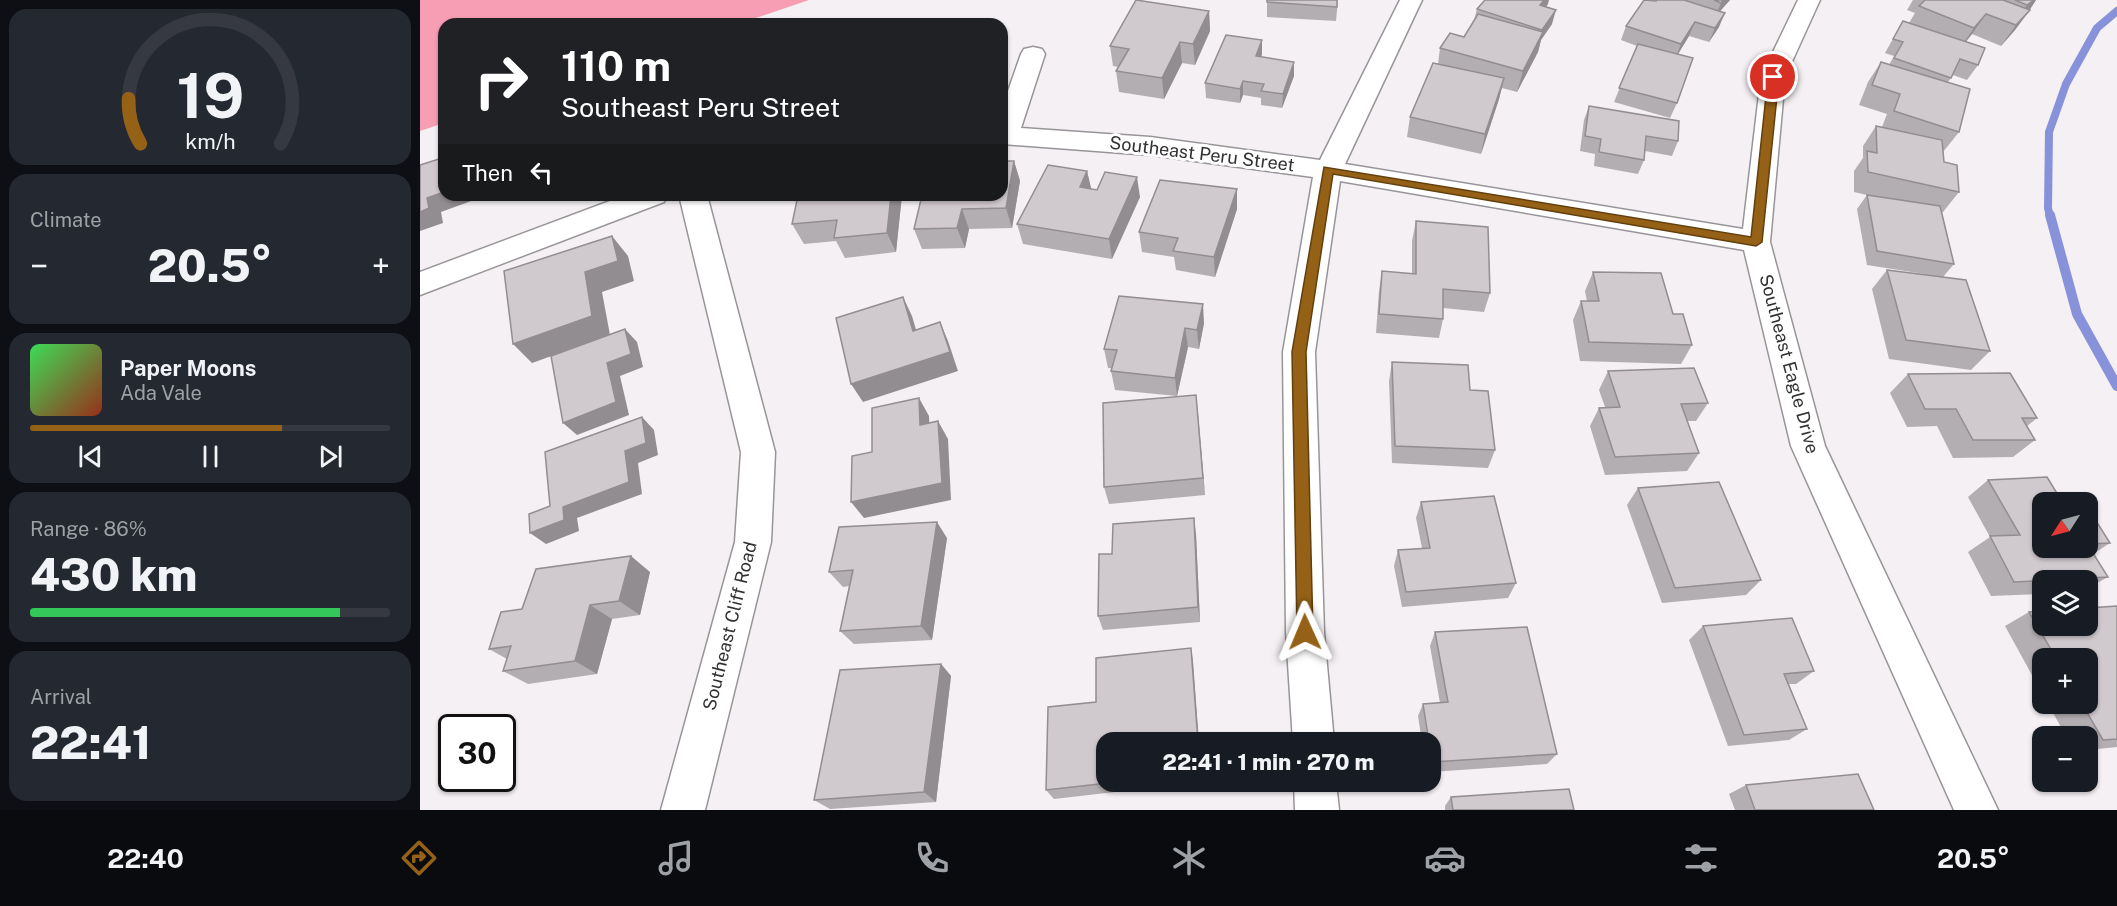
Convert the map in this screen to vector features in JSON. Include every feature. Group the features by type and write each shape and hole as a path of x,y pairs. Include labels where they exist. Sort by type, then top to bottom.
{"street":[{"path":"1312,732 1305,632 1299,352 1328,170 1411,0"},
{"name":"Southeast Eagle Drive","path":"1809,0 1773,77 1756,242 1808,446 1976,810"},
{"path":"1008,124 1033,54"},
{"name":"Southeast Peru Street","path":"1008,135 1150,146 1328,170 1756,242"},
{"path":"420,284 638,201"},
{"name":"Southeast Cliff Road","path":"683,810 753,542 758,453 695,201"},
{"path":"1316,792 1317,810"}],"shaded area":[{"path":"420,0 809,0 756,18 438,18 438,125 420,131"}],"building":[{"path":"1136,0 1209,11 1193,44 1180,42 1162,78 1116,71 1129,49 1110,46"},
{"path":"1267,0 1337,0 1337,7 1267,2"},
{"path":"1485,0 1544,0 1540,5 1556,10 1542,30 1477,9"},
{"path":"1644,0 1684,0 1725,13 1715,28 1695,22 1681,44 1626,26"},
{"path":"1925,0 2003,0 2030,10 2016,25 1986,14 1974,28 1919,6"},
{"path":"2015,0 2034,0 2027,5"},
{"path":"1478,14 1543,32 1523,71 1440,48 1450,33 1464,37"},
{"path":"1903,21 1985,48 1978,65 1960,59 1951,78 1894,58 1903,42 1893,39"},
{"path":"1226,35 1262,40 1256,56 1294,62 1283,94 1261,91 1264,84 1243,81 1240,89 1205,83"},
{"path":"1638,44 1693,58 1677,103 1619,88"},
{"path":"1881,62 1970,89 1959,132 1894,111 1900,94 1872,85"},
{"path":"1433,63 1504,78 1485,134 1410,117"},
{"path":"1589,106 1679,121 1678,141 1646,136 1644,160 1599,152 1601,139 1585,136"},
{"path":"1876,126 1942,140 1944,162 1957,165 1959,192 1868,172 1867,151 1877,153"},
{"path":"438,159 438,194 427,198 429,208 420,212 420,165"},
{"path":"1008,161 1014,161 1008,196"},
{"path":"1048,165 1087,171 1080,187 1097,190 1105,172 1137,177 1109,239 1017,224"},
{"path":"1160,180 1237,189 1214,257 1173,251 1178,238 1139,232"},
{"path":"1867,195 1940,206 1954,264 1877,251"},
{"path":"797,201 890,201 887,233 834,238 837,220 792,224"},
{"path":"921,201 1007,201 1006,208 962,209 957,228 914,229"},
{"path":"1416,221 1488,227 1490,293 1443,289 1443,319 1379,314 1382,271 1416,274"},
{"path":"612,236 618,261 585,272 592,316 513,344 504,271"},
{"path":"1887,270 1966,280 1990,351 1906,340"},
{"path":"1593,272 1661,273 1673,314 1683,314 1692,345 1589,342 1581,301 1599,301"},
{"path":"1119,296 1203,304 1197,330 1185,328 1175,378 1111,371 1117,350 1104,349"},
{"path":"903,297 913,331 940,322 950,352 851,384 836,318"},
{"path":"625,329 631,354 607,363 616,402 563,423 551,356"},
{"path":"1392,362 1468,365 1470,390 1488,391 1495,450 1395,446"},
{"path":"1694,368 1708,403 1681,404 1699,453 1615,457 1599,408 1620,407 1608,371"},
{"path":"2010,373 2037,418 2022,418 2035,440 1973,440 1956,409 1925,409 1908,374"},
{"path":"1196,395 1203,478 1104,487 1103,403"},
{"path":"919,398 920,425 938,421 942,483 851,502 852,456 872,452 872,408"},
{"path":"642,417 646,443 625,451 629,482 563,507 564,520 530,533 529,514 550,506 545,452"},
{"path":"2047,477 2056,492 2032,492 2032,558 2096,558 2108,577 2098,578 2098,570 2032,570 2032,581 2014,582 1990,536 2020,535 1988,480"},
{"path":"1719,482 1761,580 1675,588 1638,488"},
{"path":"1494,496 1516,583 1406,592 1398,550 1430,548 1421,502"},
{"path":"1194,518 1198,607 1098,616 1099,554 1112,554 1113,524"},
{"path":"937,522 921,626 840,631 853,570 829,572 839,527"},
{"path":"2098,524 2110,543 2098,544"},
{"path":"631,556 619,601 590,605 575,661 503,671 511,646 489,649 501,612 522,609 536,569"},
{"path":"2117,606 2117,739 2103,740 2098,731 2098,726 2095,726 2088,714 2098,714 2098,648 2050,648 2043,636 2098,636 2098,607"},
{"path":"1792,618 1814,671 1784,674 1807,729 1744,735 1703,626"},
{"path":"1527,627 1557,754 1441,761 1441,732 1427,732 1423,704 1448,702 1435,632"},
{"path":"1191,648 1197,732 1096,732 1096,784 1046,790 1048,707 1096,702 1096,658"},
{"path":"941,664 924,792 814,800 840,670"},
{"path":"1858,774 1874,810 1755,810 1746,785"},
{"path":"1569,789 1574,810 1453,810 1451,797"}],"waterway":[{"path":"2050,217 2048,208 2049,132 2066,84 2097,28 2117,11"},
{"path":"2050,215 2077,314 2117,386"}],"route":[{"path":"1305,632 1299,352 1328,170 1756,242 1773,77"}]}
